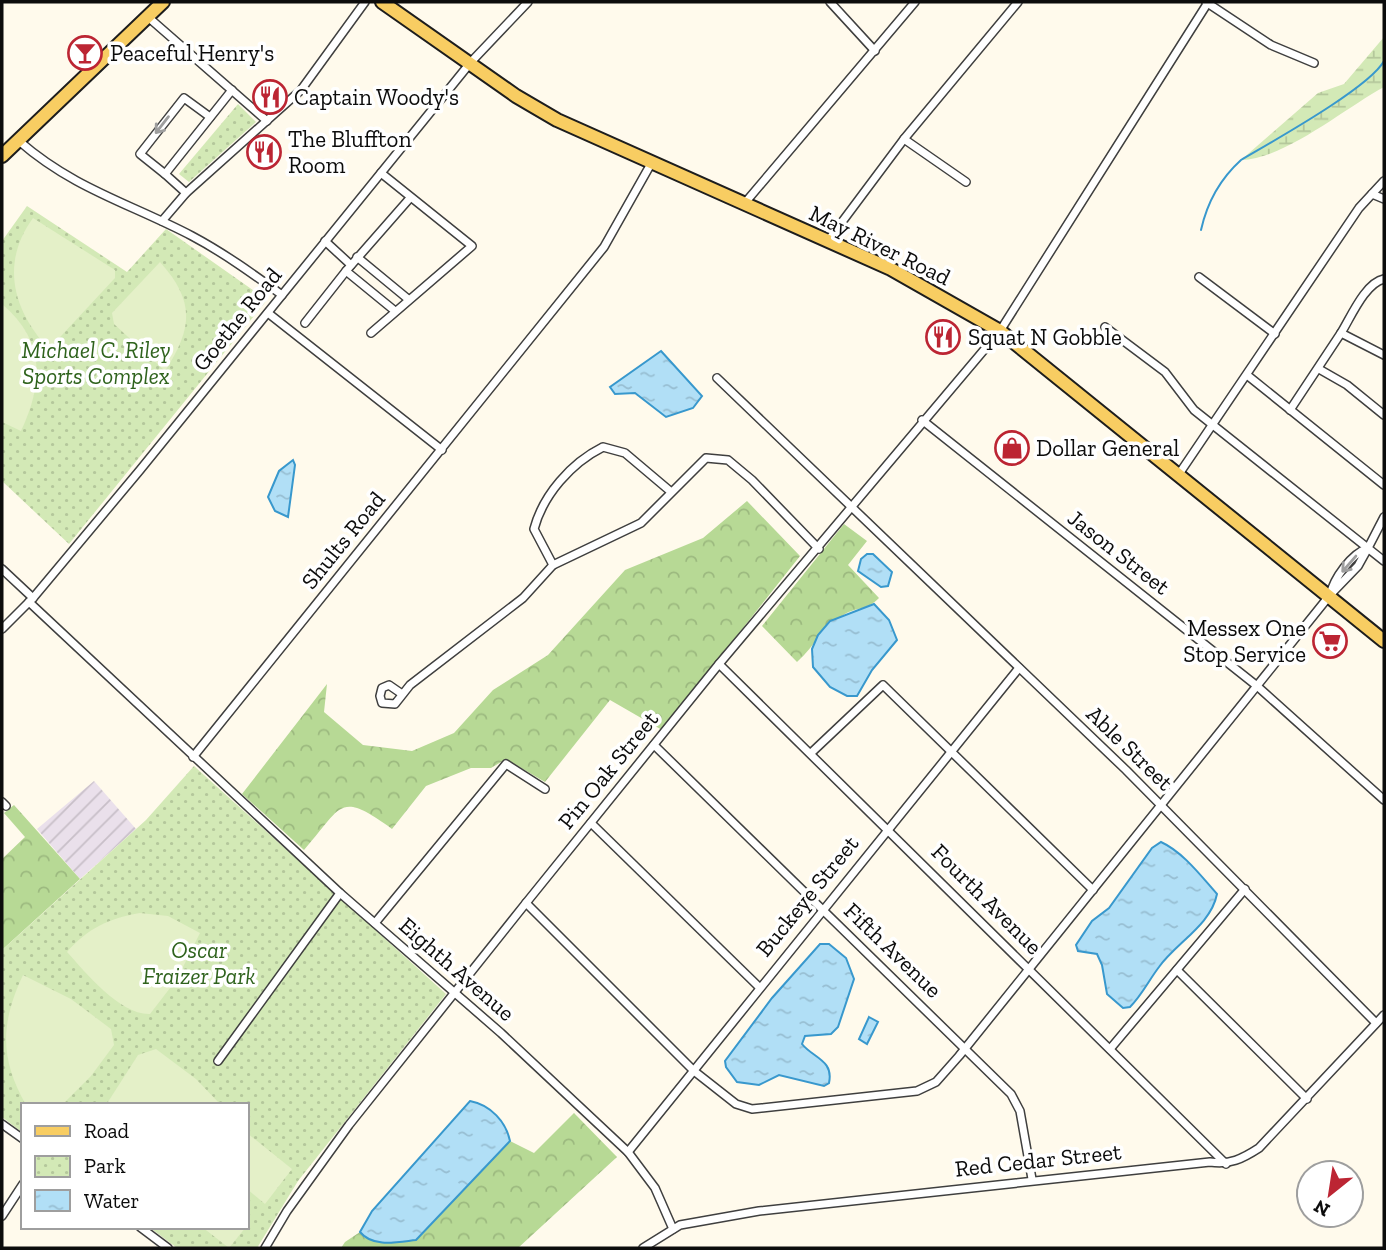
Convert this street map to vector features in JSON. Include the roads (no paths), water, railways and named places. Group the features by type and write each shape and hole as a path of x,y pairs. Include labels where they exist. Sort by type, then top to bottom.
{"main road":[{"path":"2,156 163,2"},
{"name":"May River Road","path":"383,2 516,96 557,120 891,269 1000,331 1330,595 1384,642"}],"street":[{"path":"162,221 186,193 301,90 365,2"},
{"name":"Goethe Road","path":"2,629 31,600 471,62 528,2"},
{"path":"830,2 875,51"},
{"path":"744,205 915,2"},
{"path":"827,242 904,139 1018,2"},
{"path":"1206,3 1271,46 1314,63"},
{"name":"Pin Oak Street","path":"265,1248 287,1211 333,1147 590,823 922,420 1000,331 1206,3"},
{"path":"148,16 267,121"},
{"path":"165,174 232,90"},
{"path":"186,193 139,154 184,97 210,117"},
{"path":"904,139 967,181"},
{"path":"19,141 68,179 162,221 223,253 282,295"},
{"name":"Shults Road","path":"193,757 604,247 652,162"},
{"path":"371,333 472,246 381,173"},
{"path":"1179,474 1359,208 1384,181"},
{"path":"1372,194 1384,199"},
{"path":"305,323 357,257 410,198"},
{"path":"325,241 348,268 395,311"},
{"path":"357,257 408,299"},
{"path":"1199,277 1275,334"},
{"path":"1290,410 1366,294 1378,280 1384,279"},
{"path":"268,313 442,450"},
{"path":"1105,327 1165,372 1194,410 1384,561"},
{"path":"1341,333 1384,355"},
{"path":"1319,369 1347,385 1384,415"},
{"path":"1247,376 1384,485"},
{"name":"Able Street","path":"717,378 1162,806 1376,1023"},
{"name":"Jason Street","path":"922,420 1257,686 1384,800"},
{"path":"553,565 534,529 539,508 581,458 603,447 625,453 670,491"},
{"path":"402,694 410,685 492,625 523,598 553,565 641,523 670,491 706,458 728,460 752,480 819,548"},
{"path":"526,903 694,1071 736,1104 752,1108 917,1091 936,1082 966,1047 1330,595 1358,566 1384,516"},
{"path":"2,569 193,757"},
{"name":"Fourth Avenue","path":"719,664 1226,1164"},
{"name":"Buckeye Street","path":"628,1152 1019,668"},
{"path":"811,753 883,685 952,749 1093,890"},
{"name":"Fifth Avenue","path":"654,745 966,1047 1011,1094 1020,1111 1032,1179"},
{"name":"Eighth Avenue","path":"193,757 628,1152 655,1188 673,1229"},
{"path":"375,923 506,764 545,789"},
{"path":"590,823 759,987"},
{"path":"1110,1049 1245,889"},
{"path":"218,1061 340,892"},
{"path":"1177,970 1307,1098"},
{"name":"Red Cedar Street","path":"643,1248 680,1225 759,1211 1032,1179 1210,1162 1226,1164 1244,1158 1259,1148 1384,1015"},
{"path":"2,1124 21,1138"},
{"path":"2,1216 21,1187"},
{"path":"143,1229 168,1248"}],"water":[{"path":"661,351 702,396 693,408 666,417 635,393 615,394 610,387"},
{"path":"293,460 295,465 288,517 275,511 268,497 279,471"},
{"path":"867,554 873,554 892,572 888,586 881,587 858,571 861,559"},
{"path":"874,604 889,620 897,640 872,670 857,696 847,696 830,687 813,667 812,649 818,635 830,621"},
{"path":"1161,842 1184,858 1217,894 1208,915 1166,958 1130,1007 1123,1008 1107,994 1102,965 1097,954 1078,951 1076,945 1092,921 1109,908 1152,848"},
{"path":"820,944 829,944 846,958 854,979 838,1027 831,1034 805,1036 802,1044 826,1064 830,1075 829,1083 824,1086 779,1075 759,1085 737,1082 726,1067 725,1061 772,998"},
{"path":"869,1017 878,1022 867,1044 859,1039"},
{"path":"470,1101 485,1106 496,1115 505,1127 510,1141 416,1240 386,1243 365,1237 360,1232 372,1211"}],"waterway":[{"path":"1201,230 1215,192 1241,160 1341,99 1375,72 1384,61"}],"place":[{"name":"Peaceful Henry's","path":"85,53"},
{"name":"Captain Woody's","path":"270,97"},
{"name":"The Bluffton Room","path":"264,152"},
{"name":"Squat N Gobble","path":"943,337"},
{"name":"Dollar General","path":"1012,448"},
{"name":"Messex One Stop Service","path":"1330,641"}],"park label":[{"name":"Michael C. Riley Sports Complex","path":"96,363"},
{"name":"Oscar Fraizer Park","path":"199,963"}]}
